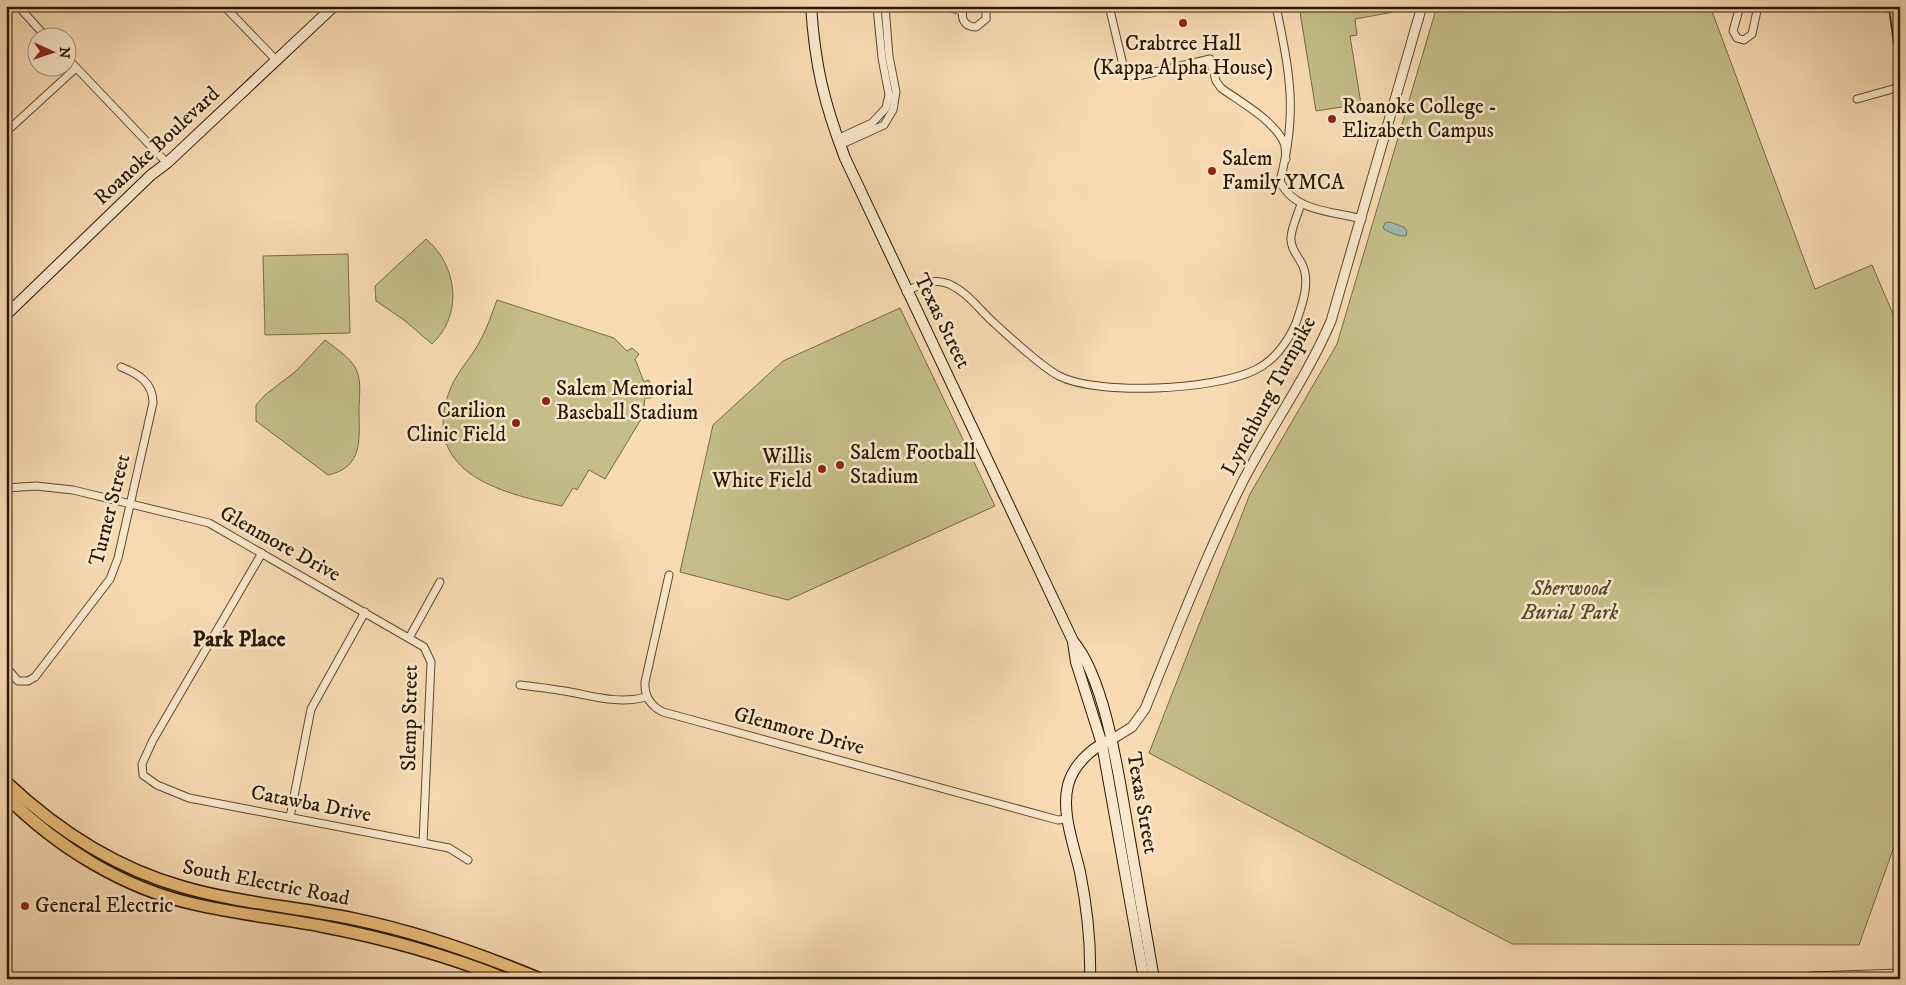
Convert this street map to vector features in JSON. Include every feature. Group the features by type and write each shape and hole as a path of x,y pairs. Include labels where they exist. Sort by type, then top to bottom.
{"main road":[{"name":"Roanoke Boulevard","path":"6,315 132,193 167,163 334,6"},
{"name":"Texas Street","path":"811,6 819,77 827,112 838,142 906,292 1030,547 1073,641 1086,660 1106,742 1154,979"},
{"path":"1895,8 1900,43"},
{"name":"Texas Street","path":"1106,742 1144,979"},
{"name":"Lynchburg Turnpike","path":"1090,979 1089,939 1084,893 1068,820 1068,787 1073,774 1082,762 1097,754 1106,742"},
{"name":"South Electric Road","path":"6,782 46,817 68,833 109,858 157,879 216,895 376,924 467,950 540,979"},
{"name":"South Electric Road","path":"6,796 44,830 83,858 126,880 151,890 217,909 372,936 446,957 506,979"}],"street":[{"path":"18,6 38,28"},
{"path":"224,6 276,60"},
{"path":"884,6 889,56 896,92 893,110 884,125 838,142 872,123 886,108 889,95 882,58 877,7 884,6"},
{"path":"942,6 963,9 965,23 976,27 986,19 984,6"},
{"path":"1109,6 1125,72 1130,76 1138,76 1210,59 1216,82 1221,88 1258,114 1275,131 1284,143 1286,159"},
{"path":"1276,6 1291,90 1290,134 1280,181 1288,194 1301,204 1362,219"},
{"name":"Lynchburg Turnpike","path":"1106,742 1132,727 1145,709 1242,485 1271,429 1323,340 1362,219 1422,6"},
{"path":"1740,6 1733,31 1737,38 1744,40 1752,34 1758,6"},
{"path":"1870,6 1895,8"},
{"path":"78,70 167,163"},
{"path":"6,132 65,78"},
{"path":"1857,98 1900,86"},
{"path":"906,292 920,284 933,282 946,283 958,289 992,321 1057,375 1092,387 1176,387 1230,380 1255,370 1276,355 1295,324 1306,288 1306,276 1292,245 1291,236 1301,204"},
{"name":"Turner Street","path":"6,667 18,681 31,680 102,592 116,566 153,396 144,379 121,367"},
{"name":"Glenmore Drive","path":"6,488 54,487 209,523 409,638"},
{"name":"Catawba Drive","path":"262,553 153,740 142,764 142,771 146,779 189,798 449,848 468,860"},
{"path":"520,685 610,700 634,700 647,697 645,682 669,574"},
{"name":"Slemp Street","path":"423,843 431,662 424,647 409,638 440,582"},
{"path":"290,817 311,709 365,612"},
{"name":"Glenmore Drive","path":"647,697 651,703 663,712 1058,820 1068,820"},
{"path":"1811,976 1900,973"}],"green space":[{"path":"1299,6 1393,6 1394,12 1355,19 1357,35 1350,36 1361,104 1316,111"},
{"name":"Sherwood Burial Park","path":"1437,6 1710,6 1815,289 1872,265 1900,330 1900,830 1859,945 1512,944 1149,753 1250,494 1337,344"},
{"path":"426,239 437,250 445,263 453,291 449,319 442,332 432,344 404,320 376,301 375,286"},
{"path":"348,254 350,333 265,335 263,256"},
{"name":"Salem Memorial Baseball Stadium","path":"497,300 614,338 627,351 632,348 639,354 635,359 644,382 649,380 652,386 651,398 645,398 643,416 605,479 589,470 577,490 573,488 562,506 513,494 490,485 470,474 455,459 445,440 443,416 451,387 478,345"},
{"name":"Salem Football Stadium","path":"900,308 995,506 788,600 680,572 713,425 783,361"},
{"path":"325,340 342,353 356,369 360,389 359,441 354,459 340,471 328,475 256,421 256,405 265,395 296,371"}],"shaded area":[{"path":"1390,222 1404,227 1407,231 1406,236 1394,234 1383,228 1385,223"}],"place":[{"name":"Crabtree Hall (Kappa Alpha House)","path":"1183,23"},
{"name":"Roanoke College - Elizabeth Campus","path":"1332,119"},
{"name":"Salem Family YMCA","path":"1212,171"},
{"name":"Salem Memorial Baseball Stadium","path":"546,401"},
{"name":"Carilion Clinic Field","path":"516,423"},
{"name":"Salem Football Stadium","path":"840,465"},
{"name":"Willis White Field","path":"822,469"},
{"name":"General Electric","path":"25,906"}],"district":[{"name":"Park Place","path":"239,639"}]}
